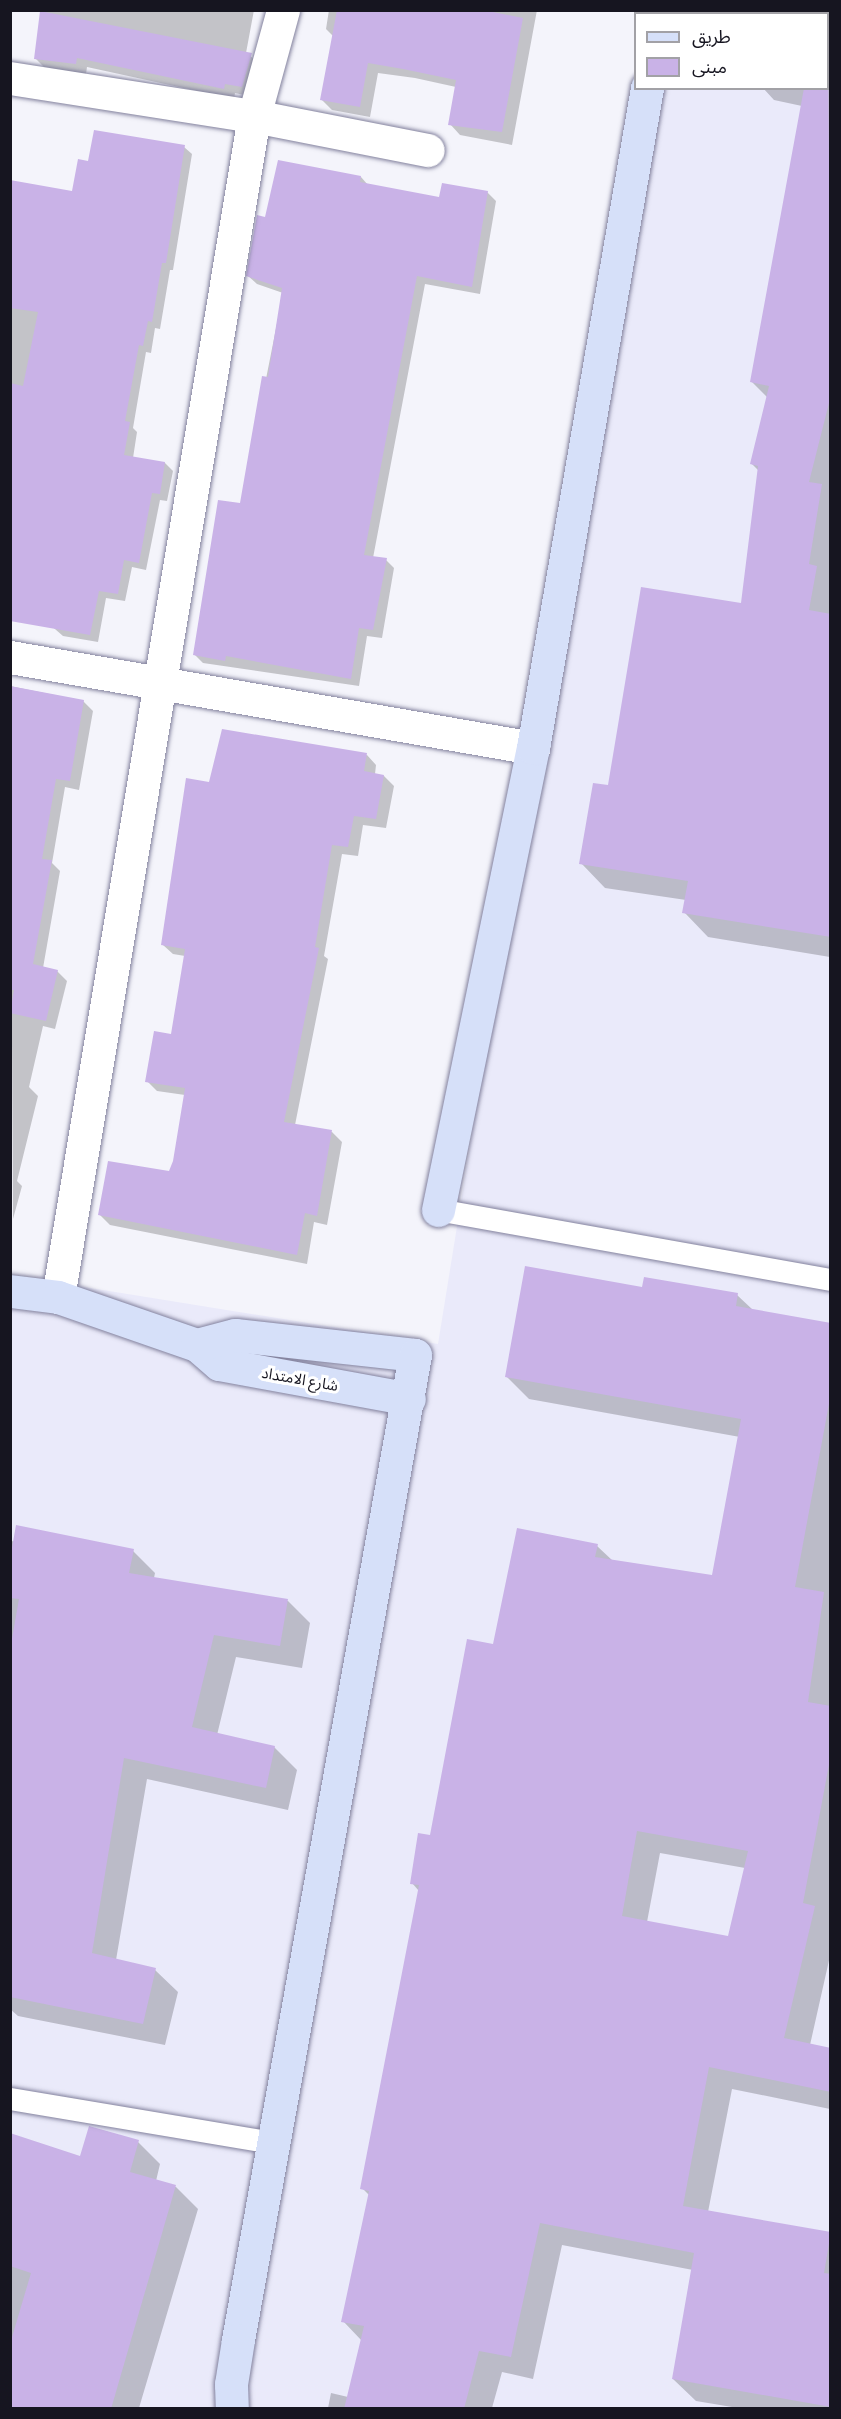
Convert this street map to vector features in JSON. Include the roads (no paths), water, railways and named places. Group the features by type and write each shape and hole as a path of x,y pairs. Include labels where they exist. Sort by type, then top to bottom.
{"street":[{"path":"58,1297 254,116 283,10"},
{"path":"10,78 254,116 428,150"},
{"path":"438,1210 533,748 647,90"},
{"path":"10,657 533,748"},
{"name":"شارع الامتداد","path":"10,1291 58,1297 197,1346 219,1364 409,1398"},
{"path":"197,1346 235,1335 415,1355 231,2384 232,2409"}],"lane":[{"path":"438,1210 831,1280"},
{"path":"10,2099 273,2143"}]}
